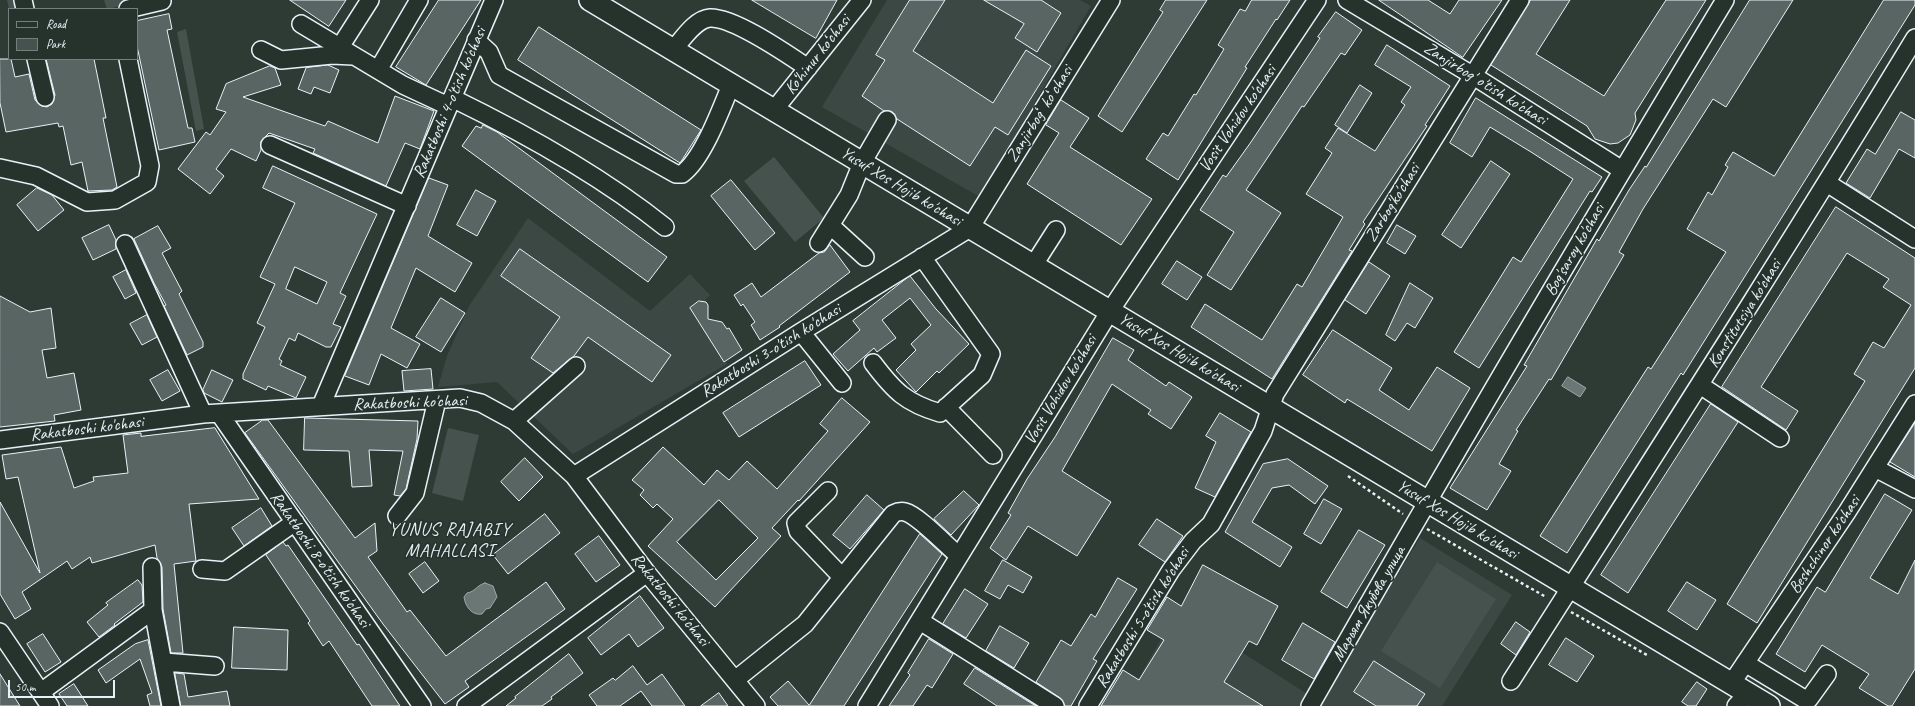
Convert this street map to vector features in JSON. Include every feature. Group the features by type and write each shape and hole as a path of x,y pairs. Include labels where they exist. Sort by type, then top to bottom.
{"main road":[{"name":"Yusuf Xos Hojib ko'chasi","path":"600,2 673,50 1570,588 1738,694 1769,706"}],"street":[{"path":"260,50 281,60 336,51 370,0"},
{"path":"378,70 419,0"},
{"name":"Rakatboshi 4-o'tish ko'chasi","path":"321,406 494,0"},
{"name":"Ko‘hinur ko‘chasi","path":"774,110 862,0"},
{"name":"Zanjirbogʻ koʻchasi","path":"970,228 1111,0"},
{"name":"Vosit Vohidov ko'chasi","path":"867,706 1110,311 1317,0"},
{"name":"Zanjirbog' o'tish ko'chasi","path":"1347,0 1472,74 1622,170"},
{"name":"Zarbog'ko'chasi","path":"1271,408 1275,394 1472,74 1520,0"},
{"name":"Bog'saroy ko'chasi","path":"1427,502 1622,170 1725,0"},
{"path":"132,8 162,1"},
{"path":"673,50 698,23 709,18 729,23 770,43 808,68"},
{"path":"301,24 336,51 355,56 403,85 505,124 623,195 664,227"},
{"name":"Konstitutsiya ko'chasi","path":"1511,681 1700,386 1827,183 1915,38"},
{"path":"476,40 489,52 499,75 676,174 682,174 687,170 699,154 731,85"},
{"path":"36,60 45,97"},
{"path":"0,168 36,176 87,202 115,200 147,182 150,166 128,60"},
{"path":"820,243 849,195 862,163 887,120"},
{"path":"270,145 407,206"},
{"path":"1827,183 1915,239"},
{"path":"831,226 865,257"},
{"name":"Rakatboshi 3-o'tish ko'chasi","path":"574,476 801,332 970,228"},
{"path":"1033,266 1056,230"},
{"name":"Rakatboshi 8-o'tish ko'chasi","path":"125,244 211,414 295,522 422,706"},
{"path":"873,363 894,390 920,407 940,413 982,375 991,354 922,257"},
{"path":"801,332 842,383"},
{"path":"514,421 576,366"},
{"path":"1700,386 1780,438"},
{"path":"397,516 415,493 438,400"},
{"name":"Rakatboshi ko'chasi","path":"0,440 211,414 321,406 438,400 471,400 499,411 514,421 574,476 647,573 756,706"},
{"name":"Beshchinor ko'chasi","path":"1738,694 1744,663 1875,468 1915,404"},
{"path":"946,407 993,455"},
{"name":"Rakatboshi 5-o'tish ko'chasi","path":"1088,706 1172,570 1193,541 1211,524 1263,431 1271,408"},
{"path":"1875,468 1915,488"},
{"path":"828,491 796,523 796,526 798,532 842,577"},
{"name":"Марьям Якубова улица","path":"1310,706 1427,502"},
{"path":"735,680 805,624 893,514 897,512 906,512 959,556"},
{"path":"202,569 225,571 295,522"},
{"path":"152,567 153,610 164,662 171,706"},
{"path":"466,706 647,573"},
{"path":"0,632 45,699 153,610"},
{"path":"920,621 1056,706"},
{"path":"164,662 215,666"},
{"path":"1744,663 1806,700 1809,700 1827,674"}],"shaded area":[{"path":"887,0 1080,0 1091,6 980,197 822,107"},
{"path":"528,218 650,311 690,274 710,295 693,313 727,364 573,454 497,382 438,387 447,356 469,306"},
{"path":"1568,377 1586,388 1580,397 1562,386"},
{"path":"1420,538 1512,595 1442,706 1123,706 1177,611 1320,702"},
{"path":"485,583 493,586 497,597 490,608 486,609 482,614 472,612 467,607 464,597 467,593"}],"green space":[{"path":"7,0 17,0 18,8 9,8"},
{"path":"104,0 150,0 112,8 107,8"},
{"path":"186,29 204,129 196,131 177,32"},
{"path":"774,157 824,218 795,242 744,181"},
{"path":"448,428 479,435 463,501 432,493"},
{"path":"1437,562 1496,599 1440,688 1381,651"}],"building":[{"path":"290,0 346,0 329,26"},
{"path":"439,0 481,0 426,85 396,67"},
{"path":"752,0 837,0 816,38"},
{"path":"910,0 945,0 913,51 993,103 1026,50 1051,66 1008,135 995,127 970,166 897,119 892,112 884,111 862,96 885,60 876,55"},
{"path":"984,0 1041,0 1061,13 1037,52 1015,38 1024,24"},
{"path":"1166,0 1207,0 1122,132 1098,116 1163,12 1160,10"},
{"path":"1252,0 1290,0 1245,67 1247,68 1178,180 1146,159 1163,133 1168,136 1194,94 1196,95 1224,49 1218,45 1240,9 1245,11"},
{"path":"1379,0 1428,0 1450,14 1459,0 1502,0 1463,57"},
{"path":"1531,0 1570,0 1536,54 1604,96 1666,0 1706,0 1635,113 1636,120 1630,135 1618,143 1610,144 1595,139 1587,126 1491,65"},
{"path":"1750,0 1793,0 1726,107 1713,99 1643,209 1619,252 1624,255 1551,380 1549,379 1516,430 1518,431 1499,464 1511,471 1487,510 1450,488 1527,366 1524,365 1597,239 1599,241 1629,190 1645,166 1646,167"},
{"path":"1884,0 1915,0 1915,5 1683,375 1681,373 1567,553 1540,536 1648,367 1651,369 1726,252 1687,229 1708,192 1712,195 1728,167 1725,165 1733,152 1774,176"},
{"path":"1336,12 1362,30 1345,55 1341,53 1304,107 1302,106 1246,190 1281,213 1231,290 1207,275 1234,232 1200,210 1223,175 1226,177 1251,142 1320,38 1318,37"},
{"path":"169,14 172,29 167,30 188,128 192,128 195,142 159,150 138,51 138,21"},
{"path":"539,27 701,130 680,163 518,60"},
{"path":"1387,45 1450,86 1425,125 1427,126 1363,222 1365,224 1349,250 1352,251 1272,379 1191,327 1205,304 1262,340 1297,284 1302,287 1343,217 1306,194 1332,153 1325,148 1338,128 1375,151 1405,105 1401,102 1411,87 1375,65"},
{"path":"0,59 11,60 15,77 29,74 35,100 42,106 47,107 52,104 55,95 46,60 94,60 106,118 103,118 117,187 112,190 88,191 82,162 71,165 63,126 59,127 58,123 6,132 0,103"},
{"path":"328,65 339,70 330,93 314,87 311,94 298,89 306,68"},
{"path":"270,66 275,68 281,85 243,97 325,126 328,121 378,143 395,96 434,111 420,149 405,143 386,186 313,153 315,149 269,133 261,141 261,150 256,161 231,149 216,169 224,176 210,194 178,169 206,132 210,135 226,112 216,109 226,84"},
{"path":"1360,85 1372,93 1347,133 1335,125"},
{"path":"1476,98 1602,177 1592,192 1590,191 1479,368 1454,352 1513,257 1521,262 1573,179 1490,127 1472,157 1450,143"},
{"path":"1061,100 1089,118 1070,147 1152,199 1121,245 1027,184 1059,133 1046,125"},
{"path":"1901,112 1915,120 1915,158 1899,149 1870,198 1846,183 1867,149 1875,154"},
{"path":"483,125 497,132 667,257 648,282 462,146 476,126 481,128"},
{"path":"1491,161 1510,174 1461,248 1442,235"},
{"path":"273,166 377,214 340,293 346,296 333,324 341,327 331,347 326,347 298,333 295,341 289,338 279,359 282,361 280,365 306,377 296,398 268,386 266,390 243,379 243,374 265,327 257,323 275,284 260,277 295,203 263,188","holes":["295,267 327,282 317,304 286,289"]},
{"path":"429,178 448,185 428,236 472,263 455,292 416,268 391,328 420,344 407,368 381,354 369,385 345,376"},
{"path":"731,180 775,233 755,250 711,196"},
{"path":"37,188 52,195 64,210 38,231 17,205"},
{"path":"476,190 496,201 477,236 457,225"},
{"path":"1836,207 1915,258 1915,368 1757,623 1727,604 1865,381 1854,374 1873,342 1884,348 1911,305 1883,287 1889,279 1847,253 1761,387 1798,411 1786,430 1722,387"},
{"path":"109,225 116,240 116,249 93,260 82,238"},
{"path":"1397,225 1416,236 1405,254 1387,243"},
{"path":"158,226 171,248 162,253 182,291 179,294 203,342 203,347 187,355 164,306 166,305 134,239"},
{"path":"830,245 850,272 779,326 780,327 760,340 751,325 755,322 743,304 741,306 734,295 752,283 761,297 819,253 824,252"},
{"path":"520,249 671,355 652,382 588,337 574,356 553,373 531,358 560,317 501,276"},
{"path":"1177,261 1202,277 1187,300 1162,284"},
{"path":"1369,262 1390,276 1366,314 1345,300"},
{"path":"126,270 136,293 125,299 113,277"},
{"path":"910,276 936,309 969,344 939,373 937,371 916,392 896,370 916,350 911,344 931,325 910,298 882,320 896,338 877,352 874,348 848,371 833,354 860,330 853,321"},
{"path":"1410,283 1433,298 1415,328 1407,323 1395,341 1386,335"},
{"path":"0,296 30,312 51,308 56,348 42,350 47,378 74,373 81,410 54,415 55,421 0,427"},
{"path":"441,298 465,313 441,352 416,337"},
{"path":"699,301 706,302 708,305 708,319 722,322 727,329 729,328 742,350 724,362 690,308"},
{"path":"147,315 157,337 142,345 130,324"},
{"path":"1333,330 1392,368 1379,390 1409,410 1437,367 1470,388 1432,451 1347,399 1345,403 1303,375"},
{"path":"1113,338 1134,350 1128,360 1166,386 1169,382 1192,397 1171,429 1148,414 1151,410 1112,384 1062,471 1111,502 1077,556 1028,526 1006,560 990,548 1011,515 1008,513 1027,479 1055,437"},
{"path":"805,361 821,385 739,437 723,413"},
{"path":"431,369 433,389 404,391 402,371"},
{"path":"168,370 180,391 162,401 150,380"},
{"path":"212,370 233,380 222,402 204,393 203,390"},
{"path":"842,398 870,422 799,501 798,500 772,528 781,536 715,607 648,546 673,519 657,504 653,508 640,495 644,490 632,480 663,447 704,485 717,470 729,480 747,461 777,489 828,431 820,424","holes":["719,500 758,538 716,580 677,542"]},
{"path":"1711,404 1738,422 1628,593 1601,575"},
{"path":"1220,413 1251,432 1215,497 1195,488 1216,442 1206,436"},
{"path":"305,418 418,421 417,439 406,489 400,496 394,495 403,451 369,450 372,486 352,487 349,451 304,450"},
{"path":"263,420 268,420 355,538 375,523 377,551 368,557 407,612 410,610 446,656 546,582 565,609 465,681 469,687 445,704 383,624 245,433"},
{"path":"1915,423 1915,477 1890,462"},
{"path":"215,428 259,499 189,504 196,561 174,564 183,653 171,653 163,609 162,567 157,558 155,545 92,563 90,557 72,569 67,561 22,592 31,609 15,619 0,594 0,502 40,573 18,477 6,479 2,455 61,447 74,488 94,481 93,477 128,473 123,435 141,433 141,436"},
{"path":"525,458 543,477 519,501 501,482"},
{"path":"1288,459 1328,486 1315,504 1289,485 1272,488 1252,522 1292,547 1280,567 1225,532 1263,464"},
{"path":"964,491 979,505 951,535 934,519"},
{"path":"1885,494 1912,510 1870,578 1898,594 1915,560 1915,669 1892,706 1888,706 1859,688 1869,674 1822,645 1805,672 1776,654 1817,587 1825,592"},
{"path":"867,495 884,510 850,549 833,535"},
{"path":"1324,499 1342,509 1321,544 1304,534"},
{"path":"261,508 272,526 244,546 232,528"},
{"path":"545,514 560,533 508,574 493,555"},
{"path":"1157,519 1183,536 1165,562 1139,545"},
{"path":"1359,530 1385,545 1347,608 1321,592"},
{"path":"920,534 942,554 844,706 778,706 770,697 788,681 809,705"},
{"path":"599,536 620,565 596,582 575,554"},
{"path":"283,542 286,546 288,545 357,645 359,644 400,706 372,706 329,641 323,646 308,623 310,621 266,555"},
{"path":"1003,560 1032,577 1023,593 1008,585 1000,599 985,591"},
{"path":"425,562 439,581 423,593 409,574"},
{"path":"1203,565 1278,606 1257,645 1249,641 1224,682 1263,706 1101,706 1123,670 1139,680 1164,640 1147,630 1167,597 1181,606"},
{"path":"1118,578 1137,589 1093,659 1097,661 1071,706 1065,706 1060,698 1036,682 1061,640 1071,646 1091,614 1095,617"},
{"path":"138,580 142,585 143,602 99,637 87,622 108,605 106,603"},
{"path":"1687,582 1716,600 1697,630 1668,611"},
{"path":"965,589 988,604 966,638 943,624"},
{"path":"640,596 664,628 638,647 629,634 601,655 588,638"},
{"path":"1516,622 1530,632 1516,655 1501,644"},
{"path":"1303,623 1335,642 1314,679 1282,660"},
{"path":"1000,626 1029,643 1014,668 986,651"},
{"path":"234,627 288,630 287,670 232,668"},
{"path":"43,634 61,662 45,672 27,644"},
{"path":"1566,638 1594,656 1577,682 1549,665"},
{"path":"929,639 953,654 932,688 927,685 913,706 889,706 910,675 908,673"},
{"path":"148,640 161,706 150,706 147,695 152,693 140,659 106,683 98,670 135,644"},
{"path":"569,654 583,673 551,697 552,699 542,706 506,706 516,698 515,697"},
{"path":"1374,661 1425,694 1417,706 1376,706 1354,692"},
{"path":"633,666 647,685 662,674 685,706 652,706 641,691 620,706 597,706 589,695 613,678 615,680"},
{"path":"975,668 1036,706 997,706 964,684"},
{"path":"175,673 184,674 188,697 227,691 230,706 181,706"},
{"path":"0,674 20,706 0,706"},
{"path":"1697,682 1707,689 1696,706 1688,706 1682,702"},
{"path":"74,684 88,706 67,706 59,694"},
{"path":"719,693 728,706 701,706"}],"district":[{"name":"YUNUS RAJABIY MAHALLASI","path":"450,540"}]}
